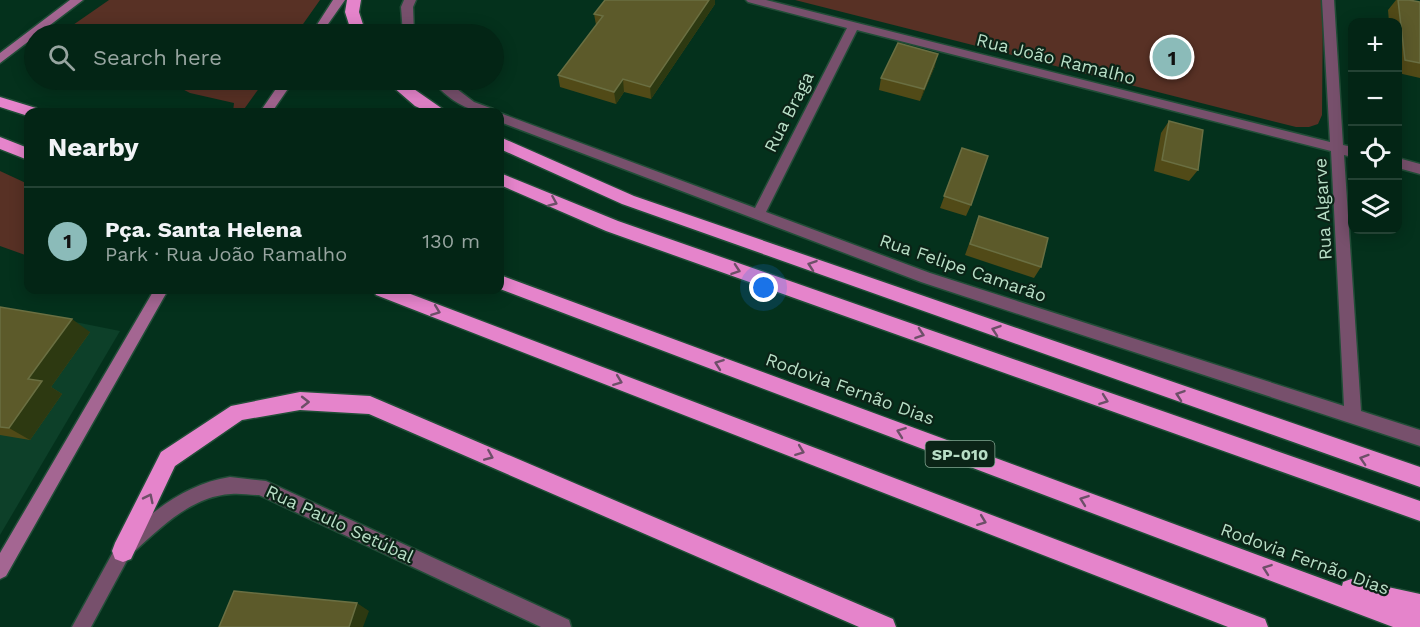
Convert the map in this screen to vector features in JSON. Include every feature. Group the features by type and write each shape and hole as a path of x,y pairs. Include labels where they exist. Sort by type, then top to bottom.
{"highway":[{"path":"354,0 352,12 356,24"},
{"path":"405,90 432,108"},
{"path":"0,102 24,110"},
{"path":"0,143 24,152"},
{"path":"504,145 639,204 1342,452 1420,477"},
{"path":"504,181 612,226 1420,511"},
{"name":"Rodovia Fernão Dias","path":"504,283 1420,626"},
{"path":"392,294 1257,627"},
{"path":"123,551 168,459 238,412 300,401 370,405 868,622 885,627"},
{"path":"1290,577 1420,605"}],"main road":[{"path":"46,24 77,0"},
{"path":"323,24 339,0"},
{"path":"0,59 24,41"},
{"path":"269,108 281,90"},
{"path":"0,570 159,294"}],"street":[{"path":"408,24 407,7 410,0"},
{"name":"Rua João Ramalho","path":"752,0 1348,151"},
{"name":"Rua Algarve","path":"1328,0 1353,416"},
{"name":"Rua Braga","path":"758,215 852,26"},
{"path":"451,90 470,105 478,108"},
{"name":"Rua Felipe Camarão","path":"504,119 926,278 1420,438"},
{"path":"1402,165 1420,169"},
{"name":"Rua Paulo Setúbal","path":"81,627 123,551 159,517 188,499 227,485 260,487 562,627"}],"shaded area":[{"path":"109,0 320,0 303,24 74,24"},
{"path":"795,0 1323,0 1322,115 1318,124 1296,127"},
{"path":"184,90 258,90 245,108 233,108 234,103"},
{"path":"0,171 24,182 24,255 0,246"},
{"path":"0,307 120,331 0,535"}],"building":[{"path":"605,0 709,0 650,87 623,79 614,92 558,75 603,16 594,14"},
{"path":"1398,0 1420,2 1420,63 1405,60 1402,18 1400,18"},
{"path":"898,43 938,54 924,89 881,78"},
{"path":"1169,121 1203,130 1198,170 1162,160"},
{"path":"962,148 988,156 971,205 944,196"},
{"path":"979,216 1048,238 1041,267 970,244"},
{"path":"0,307 72,319 28,379 42,381 9,428 0,427"},
{"path":"234,591 357,603 349,627 219,627"}],"place":[{"name":"Pça. Santa Helena","path":"1172,57"}]}
